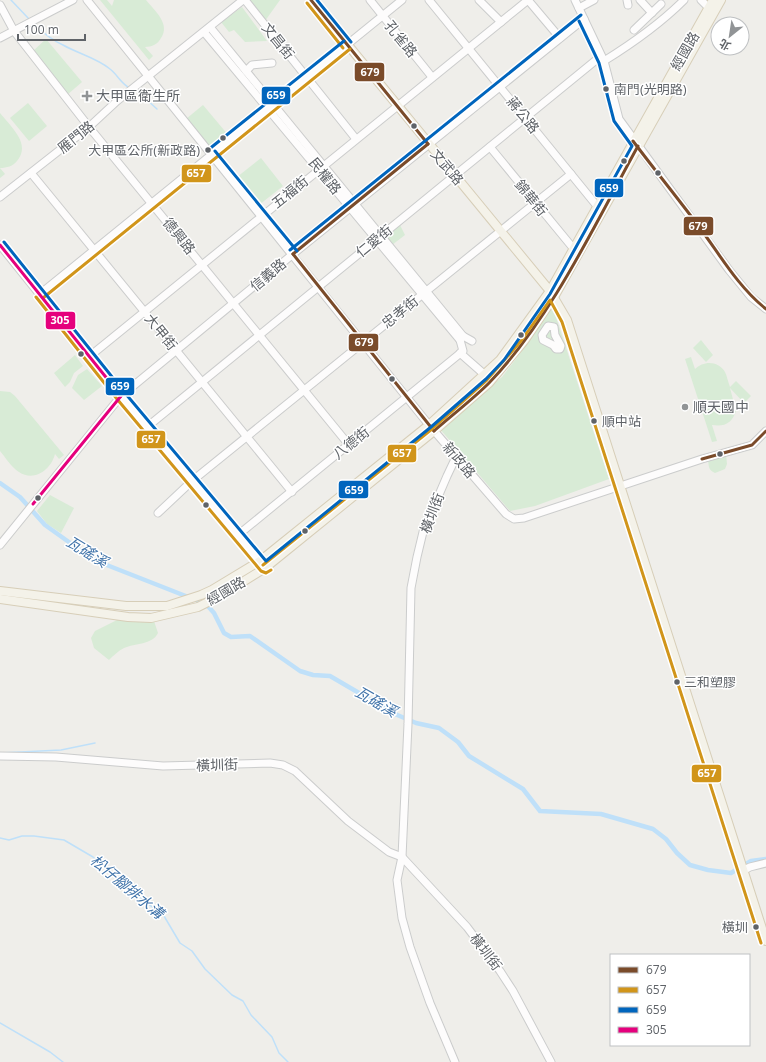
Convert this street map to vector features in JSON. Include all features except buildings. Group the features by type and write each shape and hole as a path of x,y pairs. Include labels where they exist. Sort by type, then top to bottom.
{"main road":[{"name":"文武路","path":"311,0 552,294 567,320 604,434 619,487 636,534 766,941"},
{"name":"經國路","path":"636,144 721,0"},
{"name":"經國路","path":"0,600 151,618 198,607 209,602 263,565 489,383 508,363 552,294 636,144 711,4"},
{"name":"經國路","path":"432,428 485,375 552,294 573,248 600,208"},
{"name":"經國路","path":"0,591 126,606 167,606 212,590 263,565"}],"street":[{"path":"0,38 73,0"},
{"name":"新政路","path":"87,0 262,215 363,343 408,396 432,428 506,514 514,519 524,518 702,459 752,445 766,430"},
{"name":"雁門路","path":"0,197 89,127 148,76 244,0"},
{"name":"文昌街","path":"244,0 356,139"},
{"name":"孔雀路","path":"370,0 432,77"},
{"path":"40,294 402,0"},
{"name":"蔣公路","path":"429,0 600,208"},
{"path":"479,0 501,22"},
{"path":"528,0 560,38"},
{"name":"五福街","path":"90,356 528,0"},
{"path":"575,0 603,59 619,119 729,270 750,297 766,309"},
{"path":"579,8 594,0"},
{"path":"640,0 652,13"},
{"name":"仁愛街","path":"147,427 525,118 603,59 637,41 665,19 684,0"},
{"path":"702,0 711,4"},
{"path":"634,30 661,4"},
{"name":"德興路","path":"0,5 14,31 89,127 349,445"},
{"name":"信義路","path":"0,544 122,396 293,254 584,18"},
{"name":"民權路","path":"207,30 241,69 461,338"},
{"path":"241,69 252,65 272,63"},
{"name":"錦華街","path":"490,147 573,248"},
{"name":"大甲街","path":"31,173 292,492"},
{"name":"忠孝街","path":"158,513 192,481 571,174"},
{"path":"0,245 147,427 263,565"},
{"path":"472,341 461,338 462,352 485,375"},
{"path":"558,346 574,343"},
{"path":"462,352 480,367"},
{"name":"八德街","path":"238,535 462,352"},
{"name":"橫圳街","path":"402,857 408,724 411,588 416,557 424,532 456,457"},
{"name":"橫圳街","path":"0,756 56,757 163,766 270,763 283,765 295,771 348,821 389,852 402,857 467,927 514,991 551,1062"},
{"path":"402,857 397,880 402,918 430,1004 455,1062"},
{"path":"743,867 766,863"}],"green space":[{"path":"100,0 107,0 112,6 114,0 146,0 157,13 163,22 164,33 160,40 152,46 145,47 153,56 149,60"},
{"path":"248,0 280,0 265,21"},
{"path":"242,7 267,41 245,42 234,30 229,32 221,22"},
{"path":"46,39 82,82 67,95 32,52"},
{"path":"28,103 47,126 29,141 10,118"},
{"path":"203,105 229,136 212,150 186,119"},
{"path":"0,113 14,129 21,142 22,148 21,155 17,161 5,168 0,168"},
{"path":"261,158 283,186 259,205 237,177"},
{"path":"0,168 5,174 0,178"},
{"path":"399,223 405,235 392,245 384,235"},
{"path":"550,307 554,311 609,479 535,506 510,511 440,429 502,377 522,351"},
{"path":"701,340 713,355 706,362 693,348"},
{"path":"75,355 83,366 74,373 70,382 65,387 54,373"},
{"path":"691,357 695,369 706,363 718,365 725,372 730,387 736,381 751,396 744,403 730,388 736,411 732,419 724,425 712,425 717,441 712,442 685,359"},
{"path":"87,369 102,386 84,400 72,388 78,375"},
{"path":"0,391 10,392 15,396 64,455 59,459 55,454 50,465 41,473 30,476 19,472 11,465 0,451"},
{"path":"726,454 727,464 725,469 715,473 711,471 708,460"},
{"path":"50,495 74,508 61,533 47,524 37,511"},
{"path":"121,618 154,621 158,633 148,642 128,646 122,649 109,660 94,648 91,638 95,631"}],"waterway":[{"path":"11,0 29,19"},
{"path":"33,23 55,41 105,65 130,88"},
{"path":"136,90 157,109"},
{"name":"瓦磘溪","path":"0,483 20,497 45,525 94,560 206,604 214,613 224,633 231,637 250,636 300,671 313,675 330,676 395,714 416,723 439,728 458,742 469,756 523,789 540,811 601,814 653,829 666,839 677,853 690,865 708,870 731,873 751,861 766,859"},
{"path":"0,753 61,750 95,743"},
{"name":"松仔腳排水溝","path":"0,838 9,840 22,836 34,836 64,840 93,857 118,877 134,893 164,916 180,943 192,951 205,969 232,995 243,1001 251,1015 272,1037 279,1053 288,1062"},
{"path":"0,1023 50,1052 63,1062"}],"transit line":[{"name":"679","path":"311,0 428,144"},
{"name":"659","path":"317,0 351,42"},
{"name":"657","path":"307,3 343,48"},
{"name":"659","path":"290,250 581,15"},
{"name":"659","path":"4,242 125,393 266,561 431,427 486,379 504,360 550,294 632,146 614,121 599,63 579,21"},
{"name":"659","path":"208,150 344,41"},
{"name":"657","path":"43,298 350,49"},
{"name":"679","path":"633,141 697,224 737,280 766,309"},
{"name":"679","path":"293,254 428,144"},
{"name":"679","path":"434,431 489,383 511,358 532,330 571,270 638,146"},
{"name":"659","path":"215,151 297,251"},
{"name":"305","path":"0,245 121,396"},
{"name":"679","path":"293,254 434,431"},
{"name":"657","path":"36,297 117,399 261,571 266,573 271,570"},
{"name":"657","path":"263,565 432,429 486,381 521,341 550,300 562,322 761,943"},
{"name":"305","path":"33,504 121,396"},
{"name":"679","path":"702,459 752,445 766,431"}],"place":[{"name":"南門(光明路)","path":"606,89"},
{"name":"大甲區衛生所","path":"87,96"},
{"name":"大甲區公所(新政路)","path":"208,150"},
{"name":"順天國中","path":"685,407"},
{"name":"順中站","path":"594,421"},
{"name":"三和塑膠","path":"677,682"},
{"name":"橫圳","path":"756,927"}]}
